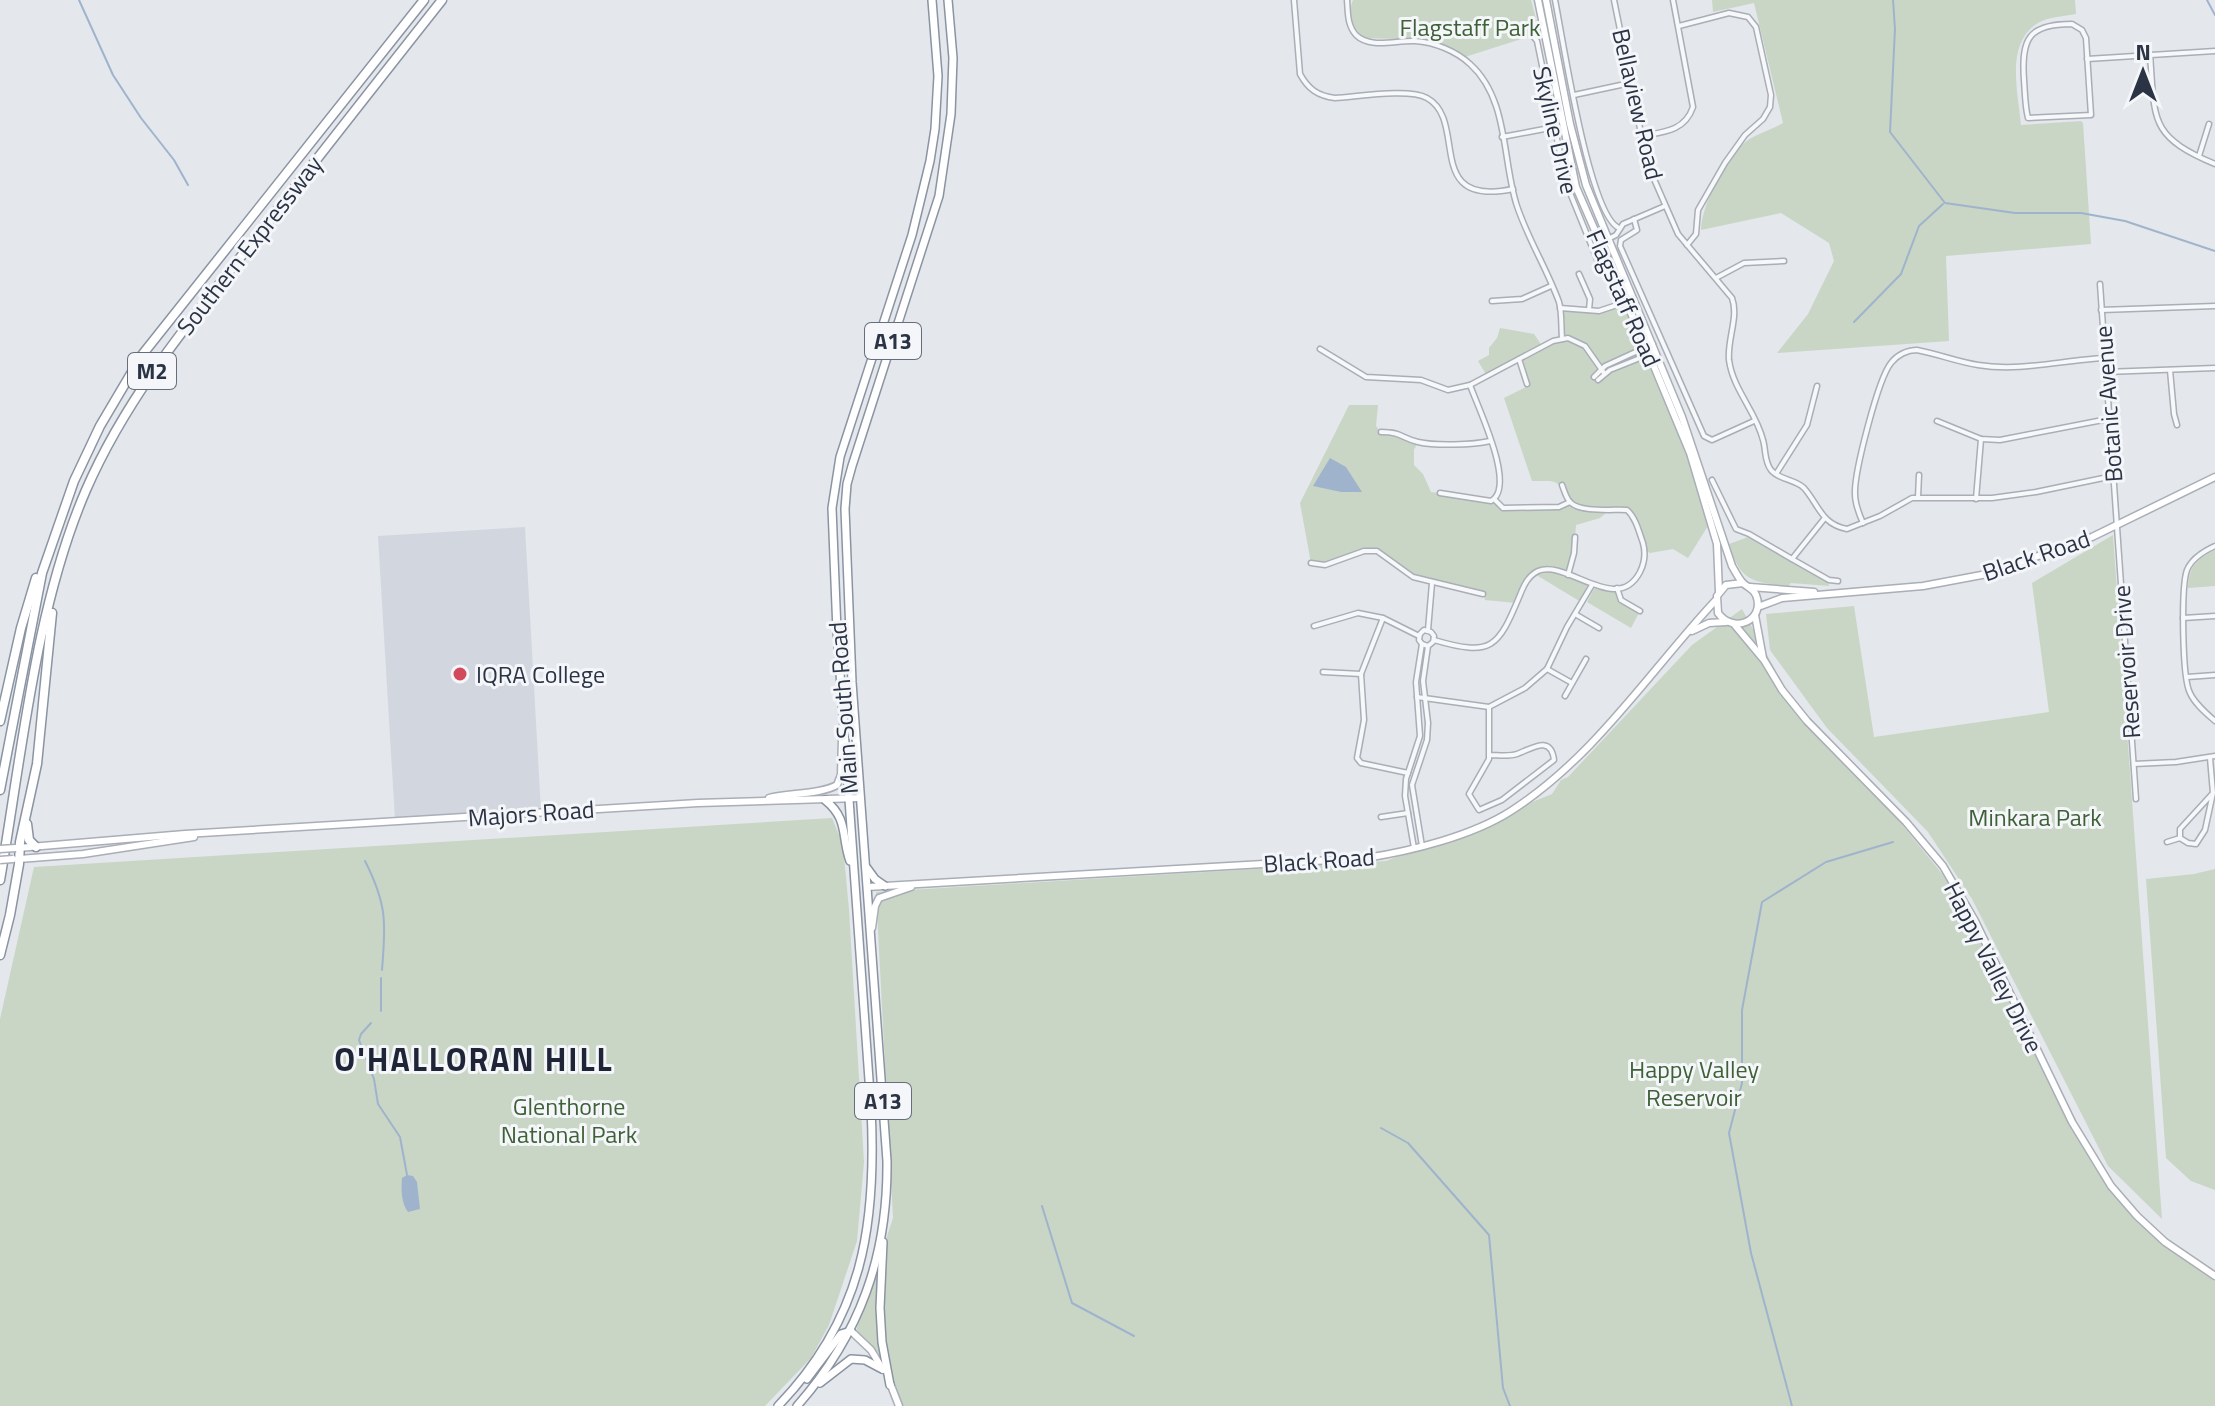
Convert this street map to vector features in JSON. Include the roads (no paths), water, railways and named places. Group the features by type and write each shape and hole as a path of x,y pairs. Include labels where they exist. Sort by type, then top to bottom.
{"highway":[{"name":"Southern Expressway","path":"0,790 29,631 47,556 74,481 100,426 142,355 424,0"},
{"name":"Southern Expressway","path":"0,880 42,637 56,579 86,491 113,436 154,368 442,0"},
{"name":"Main South Road","path":"778,1406 810,1369 840,1318 853,1288 866,1242 873,1181 871,1108 832,508 840,457 924,192 935,129 937,93 938,57 932,0"},
{"name":"Main South Road","path":"797,1406 851,1331 873,1272 884,1223 887,1161 852,682 845,509 852,466 939,196 951,114 953,58 948,0"},
{"path":"924,192 939,196"},
{"path":"834,567 837,558 837,511 845,509"},
{"path":"0,721 36,575 47,556"},
{"path":"0,955 40,739 56,579"},
{"name":"A13","path":"825,800 839,813 854,871"},
{"path":"27,815 28,834 31,844 36,847"},
{"path":"865,866 885,886"},
{"path":"855,888 867,887"},
{"path":"884,1223 880,1308 890,1385"},
{"path":"789,1394 814,1372 841,1334 851,1331 840,1318"},
{"path":"812,1389 851,1359 865,1360 882,1369"}],"main road":[{"name":"Flagstaff Road","path":"1538,0 1576,187 1651,349 1697,459 1729,559 1746,585"},
{"name":"Flagstaff Road","path":"1546,0 1563,125"},
{"name":"Flagstaff Road","path":"1651,349 1709,511 1718,551 1719,592"},
{"name":"Black Road","path":"1756,611 1776,599 1845,594 1978,576 2055,551 2215,477"},
{"path":"1688,633 1709,623 1730,623 1745,623 1756,611 1757,597 1746,585 1729,583 1715,601 1718,613 1730,623"},
{"name":"Black Road","path":"1746,585 1845,594"},
{"name":"Black Road","path":"867,887 1366,858 1418,847 1468,831 1508,813 1574,762 1715,601"},
{"name":"Happy Valley Drive","path":"1756,611 1764,660"},
{"name":"Happy Valley Drive","path":"1730,623 1764,660 1807,721 1913,829 1953,882 2072,1122 2111,1186 2165,1242 2215,1276"},
{"name":"A13","path":"754,801 795,792 824,790 837,785 841,775 840,751 844,729"},
{"name":"Majors Road","path":"0,849 754,801 860,798"},
{"name":"Majors Road","path":"0,860 83,854 201,835"},
{"name":"A13","path":"871,936 879,898 918,885"},
{"path":"851,1331 871,1350 899,1406"}],"street":[{"path":"1294,0 1298,62 1305,84 1323,97 1410,94 1429,99 1442,113 1457,174 1474,189 1487,192 1513,189"},
{"path":"1347,0 1348,22 1362,40 1371,43 1414,41 1446,48 1469,62 1484,80 1496,104 1517,206 1560,308 1562,338"},
{"name":"Flagstaff Road","path":"1555,0 1591,178 1610,222 1619,228"},
{"name":"Bellaview Road","path":"1614,0 1647,163 1678,234 1734,304 1728,343 1731,370 1739,395 1764,441 1766,460 1776,474"},
{"path":"1641,136 1680,126 1689,118 1693,107 1673,0"},
{"path":"1679,26 1729,13 1748,17 1756,27 1771,95 1770,107 1763,119 1736,146 1711,186 1698,210 1696,234 1687,245"},
{"path":"2045,25 2077,26 2086,38 2087,59 2091,115 2028,118 2022,58 2032,34 2045,25"},
{"name":"Skyline Drive","path":"1532,35 1537,41 1563,125 1570,196 1601,268 1593,269"},
{"path":"2087,59 2215,51"},
{"path":"2150,54 2154,106 2166,136 2176,145 2215,164"},
{"path":"1574,95 1630,83"},
{"path":"2198,157 2209,124"},
{"path":"1502,137 1563,125"},
{"path":"1603,242 1634,219 1665,206"},
{"path":"1634,219 1637,230 1621,240 1620,246 1704,436 1712,440 1754,421"},
{"path":"1716,278 1744,263 1784,261"},
{"path":"1588,275 1580,276 1590,299 1589,310"},
{"name":"Botanic Avenue","path":"2100,284 2116,524"},
{"path":"1492,301 1522,299 1551,286"},
{"path":"1560,308 1599,311 1614,306"},
{"path":"2101,310 2215,306"},
{"path":"1320,349 1366,377 1421,380 1448,390 1470,385 1562,338 1576,340 1585,346 1603,371"},
{"path":"1596,378 1603,371 1651,349"},
{"path":"1863,523 1857,510 1856,483 1883,378 1895,358 1909,350 1979,366 2036,366 2071,359 2104,358"},
{"path":"1519,359 1527,384"},
{"path":"2105,372 2215,368"},
{"path":"2170,370 2177,425"},
{"path":"1470,385 1501,478 1501,489 1495,500"},
{"path":"1817,386 1807,425 1776,474 1803,487 1824,519 1833,526 1847,529 1918,497 1976,499 2036,492 2113,476"},
{"path":"1937,421 1981,439 2000,440 2108,419"},
{"path":"1381,432 1400,433 1418,442 1473,444 1490,441"},
{"path":"1976,499 1981,439"},
{"path":"1918,497 1919,475"},
{"path":"1712,480 1736,529 1829,580 1838,581"},
{"path":"1434,640 1464,649 1494,643 1509,621 1529,577 1546,569 1592,585 1617,588 1629,585 1636,579 1645,560 1645,550 1633,515 1627,510 1608,511 1575,506 1562,485"},
{"path":"1440,493 1495,500"},
{"path":"1495,500 1503,508 1559,507 1570,502"},
{"path":"1792,559 1824,519"},
{"name":"Reservoir Drive","path":"2116,524 2136,799"},
{"path":"1568,575 1575,537"},
{"path":"2215,546 2198,556 2187,569 2183,618 2190,694 2215,721"},
{"path":"1311,563 1325,565 1364,551 1377,551 1413,577 1483,594"},
{"path":"1428,630 1432,583"},
{"path":"1417,697 1489,707 1525,688 1547,669 1592,585"},
{"path":"1617,588 1621,600 1640,611"},
{"path":"1314,626 1358,613 1383,618 1419,636 1422,644 1417,697 1420,736 1408,773 1405,796 1418,847"},
{"path":"1575,614 1599,628"},
{"path":"2183,618 2215,616"},
{"path":"1383,618 1361,674 1364,720 1358,761 1414,776"},
{"path":"1419,636 1422,631 1428,630 1434,640"},
{"path":"1418,847 1412,795 1414,776 1427,740 1423,681 1428,646 1434,640"},
{"path":"1422,644 1428,646"},
{"path":"1565,696 1586,659"},
{"path":"1547,669 1572,683"},
{"path":"1323,672 1361,674"},
{"path":"2187,677 2215,675"},
{"path":"1489,707 1487,764 1469,794 1479,810 1502,800 1554,760 1543,745 1510,755 1489,755"},
{"path":"2134,764 2212,757 2213,793 2202,839 2193,844 2180,838 2167,842"},
{"path":"2180,838 2180,829 2213,793"},
{"path":"1381,817 1408,813"}],"water":[{"path":"1330,458 1346,467 1362,492 1341,492 1313,486"},
{"path":"413,1176 417,1182 420,1209 408,1212 402,1191 402,1178"}],"waterway":[{"path":"79,0 113,75 174,160 188,185"},
{"path":"1893,0 1895,29 1890,132 1945,203 2015,213 2081,213 2125,221 2215,251"},
{"path":"2207,0 2215,15"},
{"path":"1854,322 1901,274 1919,226 1943,204"},
{"path":"1792,1406 1751,1253 1729,1133 1742,1083 1742,1010 1762,902 1826,862 1893,842"},
{"path":"365,861 378,890 383,914 382,970"},
{"path":"381,978 381,1011"},
{"path":"371,1023 359,1040 374,1079 378,1104 400,1137 407,1175"},
{"path":"1381,1128 1408,1143 1489,1235 1503,1388 1510,1406"},
{"path":"1042,1206 1072,1303 1134,1336"}],"place":[{"name":"IQRA College","path":"460,674"}],"district":[{"name":"O'HALLORAN HILL","path":"474,1059"}],"park label":[{"name":"Flagstaff Park","path":"1470,27"},
{"name":"Minkara Park","path":"2035,817"},
{"name":"Happy Valley Reservoir","path":"1694,1083"},
{"name":"Glenthorne National Park","path":"569,1120"}]}
